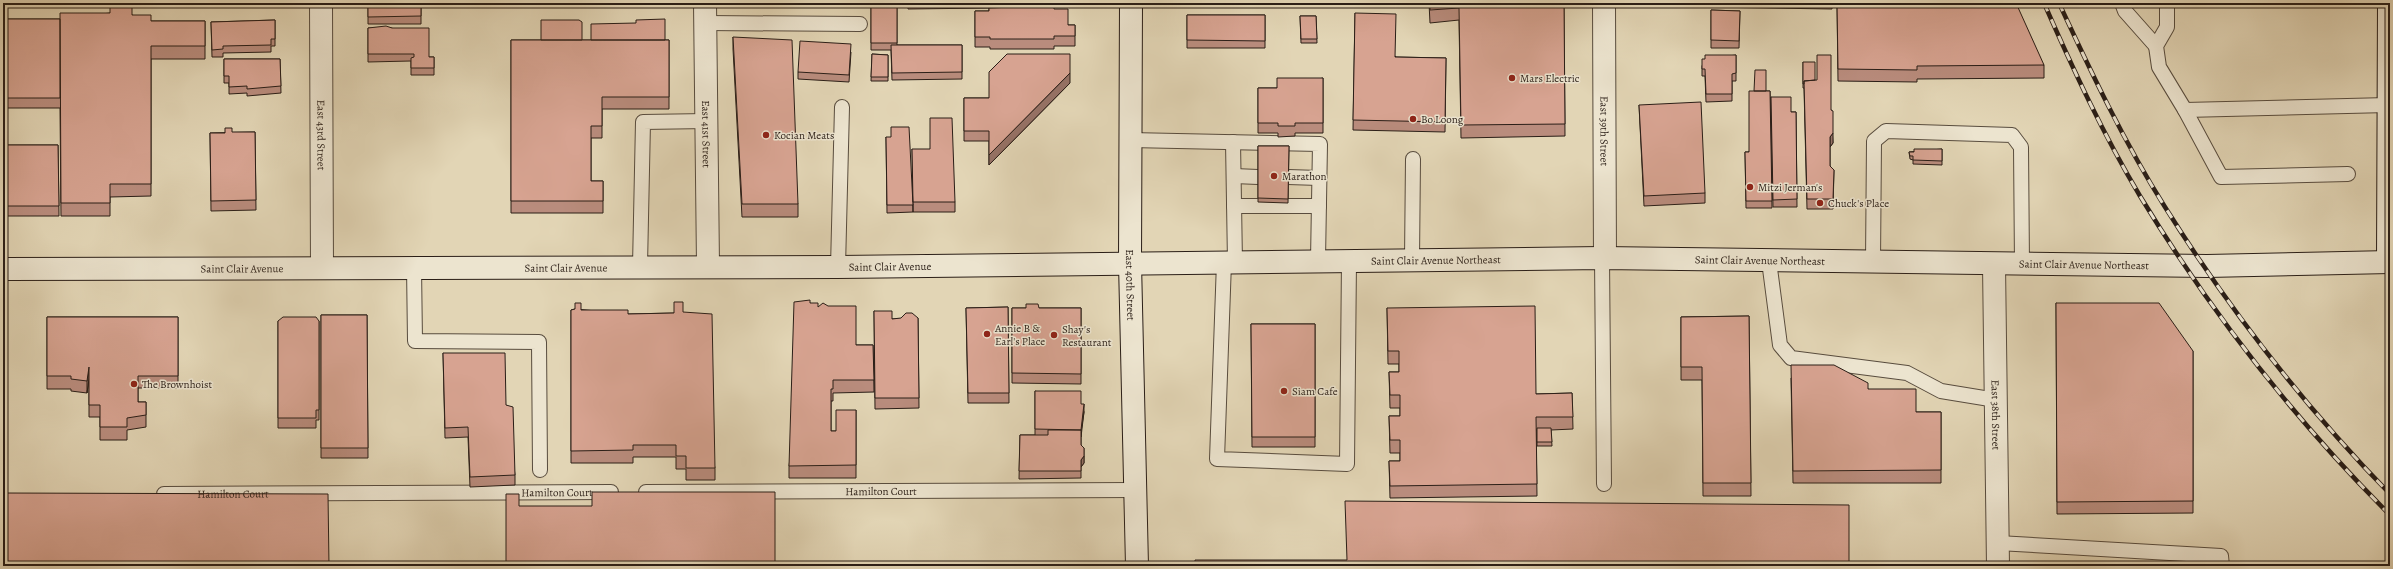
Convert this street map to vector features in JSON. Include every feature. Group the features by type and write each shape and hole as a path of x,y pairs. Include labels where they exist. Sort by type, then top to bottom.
{"main road":[{"name":"East 43rd Street","path":"321,3 322,267"},
{"name":"East 40th Street","path":"1131,3 1130,263 1137,566"},
{"name":"East 39th Street","path":"1604,3 1604,258"},
{"path":"2389,3 2389,262"},
{"name":"East 41st Street","path":"706,13 708,265"},
{"name":"Saint Clair Avenue Northeast","path":"1130,263 1604,258 1994,265 2207,266 2389,262"},
{"name":"Saint Clair Avenue","path":"3,269 708,265 838,266 1130,263"},
{"name":"East 38th Street","path":"1994,265 1998,566"}],"lane":[{"path":"2122,3 2125,11 2156,46 2159,67 2185,110 2221,177 2348,174"},
{"path":"2156,46 2167,27 2167,3"},
{"path":"706,13 860,24"},
{"path":"2185,110 2388,105"},
{"path":"838,266 842,107"},
{"path":"640,266 643,122 707,121"},
{"path":"1873,263 1874,142 1886,131 2012,135 2021,147 2022,265"},
{"path":"1130,140 1320,144 1318,260"},
{"path":"1233,142 1234,206 1217,459 1348,464 1349,261"},
{"path":"1412,260 1413,159"},
{"path":"1234,176 1258,177"},
{"path":"1288,177 1319,178"},
{"path":"1234,206 1319,206"},
{"path":"1604,258 1604,484"},
{"path":"1768,261 1780,345 1791,358 1908,374 1941,391 1996,400"},
{"path":"414,267 415,341 539,342 540,470"},
{"name":"Hamilton Court","path":"146,494 1135,490"},
{"path":"1998,543 2221,556 2222,566"}],"building":[{"path":"110,3 132,3 132,15 151,15 151,21 205,21 205,46 151,46 151,184 110,184 110,203 61,203 60,13 110,13"},
{"path":"368,3 421,3 421,16 368,17"},
{"path":"871,3 897,3 897,43 871,43"},
{"name":"Mars Electric","path":"1430,3 1564,3 1565,124 1461,125 1459,8 1430,10"},
{"path":"1837,3 2016,3 2044,65 1917,66 1917,70 1838,69"},
{"path":"1014,5 1037,5 1037,7 1054,6 1054,9 1068,9 1068,25 1075,25 1075,36 1054,36 1054,39 990,39 990,37 975,37 975,11 989,11 989,8 1014,7"},
{"path":"1711,10 1740,11 1739,41 1711,40"},
{"path":"1355,13 1396,14 1395,57 1446,58 1445,122 1353,120"},
{"path":"1187,15 1265,15 1265,41 1187,40"},
{"path":"1300,16 1316,16 1317,39 1301,39"},
{"path":"3,19 60,19 60,98 3,98"},
{"path":"665,19 665,40 591,40 591,24 636,23 636,20"},
{"path":"275,20 275,39 271,39 271,45 223,46 223,49 212,50 211,22"},
{"path":"541,20 579,20 582,22 582,40 541,40"},
{"path":"386,26 392,28 429,28 429,57 434,57 434,68 411,68 411,58 414,57 414,54 368,54 368,28"},
{"name":"Kocian Meats","path":"733,37 792,40 798,204 742,204"},
{"path":"511,40 669,40 669,97 602,97 602,126 591,126 591,181 603,181 603,201 511,201"},
{"path":"800,41 851,44 849,75 798,72"},
{"path":"891,45 962,45 962,72 892,73"},
{"path":"872,54 888,55 888,77 871,77"},
{"path":"1007,54 1070,54 1070,73 989,155 989,131 964,131 964,98 989,98 989,72"},
{"path":"1705,55 1736,55 1736,73 1732,74 1732,94 1706,94 1705,69 1702,69 1702,59 1705,59"},
{"path":"1817,55 1831,55 1831,110 1833,111 1833,133 1830,137 1830,166 1834,170 1833,199 1807,199 1804,81 1817,80"},
{"path":"224,59 280,59 281,86 247,89 247,86 229,87 229,76 224,76"},
{"path":"1803,62 1815,62 1815,80 1804,81 1804,84 1803,84"},
{"path":"1755,70 1766,70 1766,91 1754,91"},
{"path":"1277,78 1323,78 1323,123 1295,123 1295,126 1278,126 1278,123 1258,123 1258,88 1277,88"},
{"path":"1749,91 1770,91 1772,201 1746,201 1745,152 1749,152"},
{"path":"1771,97 1791,97 1791,112 1796,112 1797,199 1773,200"},
{"path":"1701,102 1705,193 1644,196 1639,105"},
{"path":"930,118 952,118 955,202 913,202 912,149 930,149"},
{"path":"891,127 909,127 913,205 887,205 886,137 891,137"},
{"path":"225,128 232,128 232,132 255,132 256,200 211,201 210,133 225,133"},
{"path":"3,145 58,145 59,206 3,206"},
{"path":"1258,146 1289,146 1288,199 1258,198"},
{"path":"1914,149 1942,149 1942,161 1913,160 1913,156 1910,156 1909,152 1914,152"},
{"path":"810,300 810,303 818,303 818,307 823,303 828,306 856,306 856,345 873,345 874,380 833,380 833,389 831,389 831,431 836,431 836,410 856,410 856,465 789,466 794,302"},
{"path":"674,302 683,302 683,312 712,314 715,468 686,468 686,456 676,456 676,445 633,445 633,450 571,451 571,310 575,309 575,303 581,303 581,310 628,310 628,314 674,313"},
{"path":"2056,303 2159,303 2193,351 2193,501 2057,502"},
{"path":"1026,304 1038,304 1039,308 1081,308 1081,374 1012,373 1012,308 1026,308"},
{"path":"1535,306 1536,394 1572,393 1573,417 1536,417 1537,484 1390,486 1389,461 1400,461 1400,440 1390,440 1389,416 1400,416 1400,395 1390,395 1389,372 1399,372 1399,351 1388,351 1387,308"},
{"path":"1008,307 1009,393 968,393 966,308"},
{"path":"874,311 892,311 892,319 901,318 906,313 912,313 918,318 919,398 875,398"},
{"path":"321,315 367,315 368,448 321,448"},
{"path":"1749,316 1751,483 1703,483 1702,367 1681,367 1681,317"},
{"name":"The Brownhoist","path":"47,317 178,317 178,376 138,376 138,402 146,402 146,415 127,418 127,427 100,427 100,405 89,405 89,367 87,381 71,379 71,376 47,376"},
{"path":"283,317 316,317 319,321 319,410 316,410 316,418 278,418 278,321"},
{"name":"Siam Cafe","path":"1251,324 1315,324 1315,437 1252,437"},
{"path":"443,353 505,353 506,405 513,407 515,475 470,477 468,427 445,428"},
{"path":"1791,365 1834,365 1868,383 1868,389 1916,389 1916,412 1941,412 1941,470 1793,471"},
{"path":"1035,391 1081,391 1081,404 1084,404 1081,430 1035,429"},
{"path":"1537,428 1551,428 1552,442 1537,442"},
{"path":"1048,430 1081,430 1081,445 1084,448 1084,456 1081,460 1081,471 1019,471 1020,435 1048,435"},
{"path":"592,492 775,492 775,566 506,566 506,494 519,494 519,506 592,506"},
{"path":"3,493 328,494 329,566 3,566"},
{"path":"1345,501 1849,505 1849,566 1195,566 1195,560 1347,560"}],"railway":[{"path":"2044,3 2077,77 2126,173 2195,281 2288,403 2355,479 2390,515"},
{"path":"2059,3 2122,132 2165,207 2215,283 2298,392 2390,494"}],"place":[{"name":"Mars Electric","path":"1512,78"},
{"name":"Bo Loong","path":"1413,119"},
{"name":"Kocian Meats","path":"766,135"},
{"name":"Marathon","path":"1274,176"},
{"name":"Mitzi Jerman's","path":"1750,187"},
{"name":"Chuck's Place","path":"1820,203"},
{"name":"Annie B & Earl's Place","path":"987,334"},
{"name":"Shay's Restaurant","path":"1054,335"},
{"name":"The Brownhoist","path":"134,384"},
{"name":"Siam Cafe","path":"1284,391"}]}
